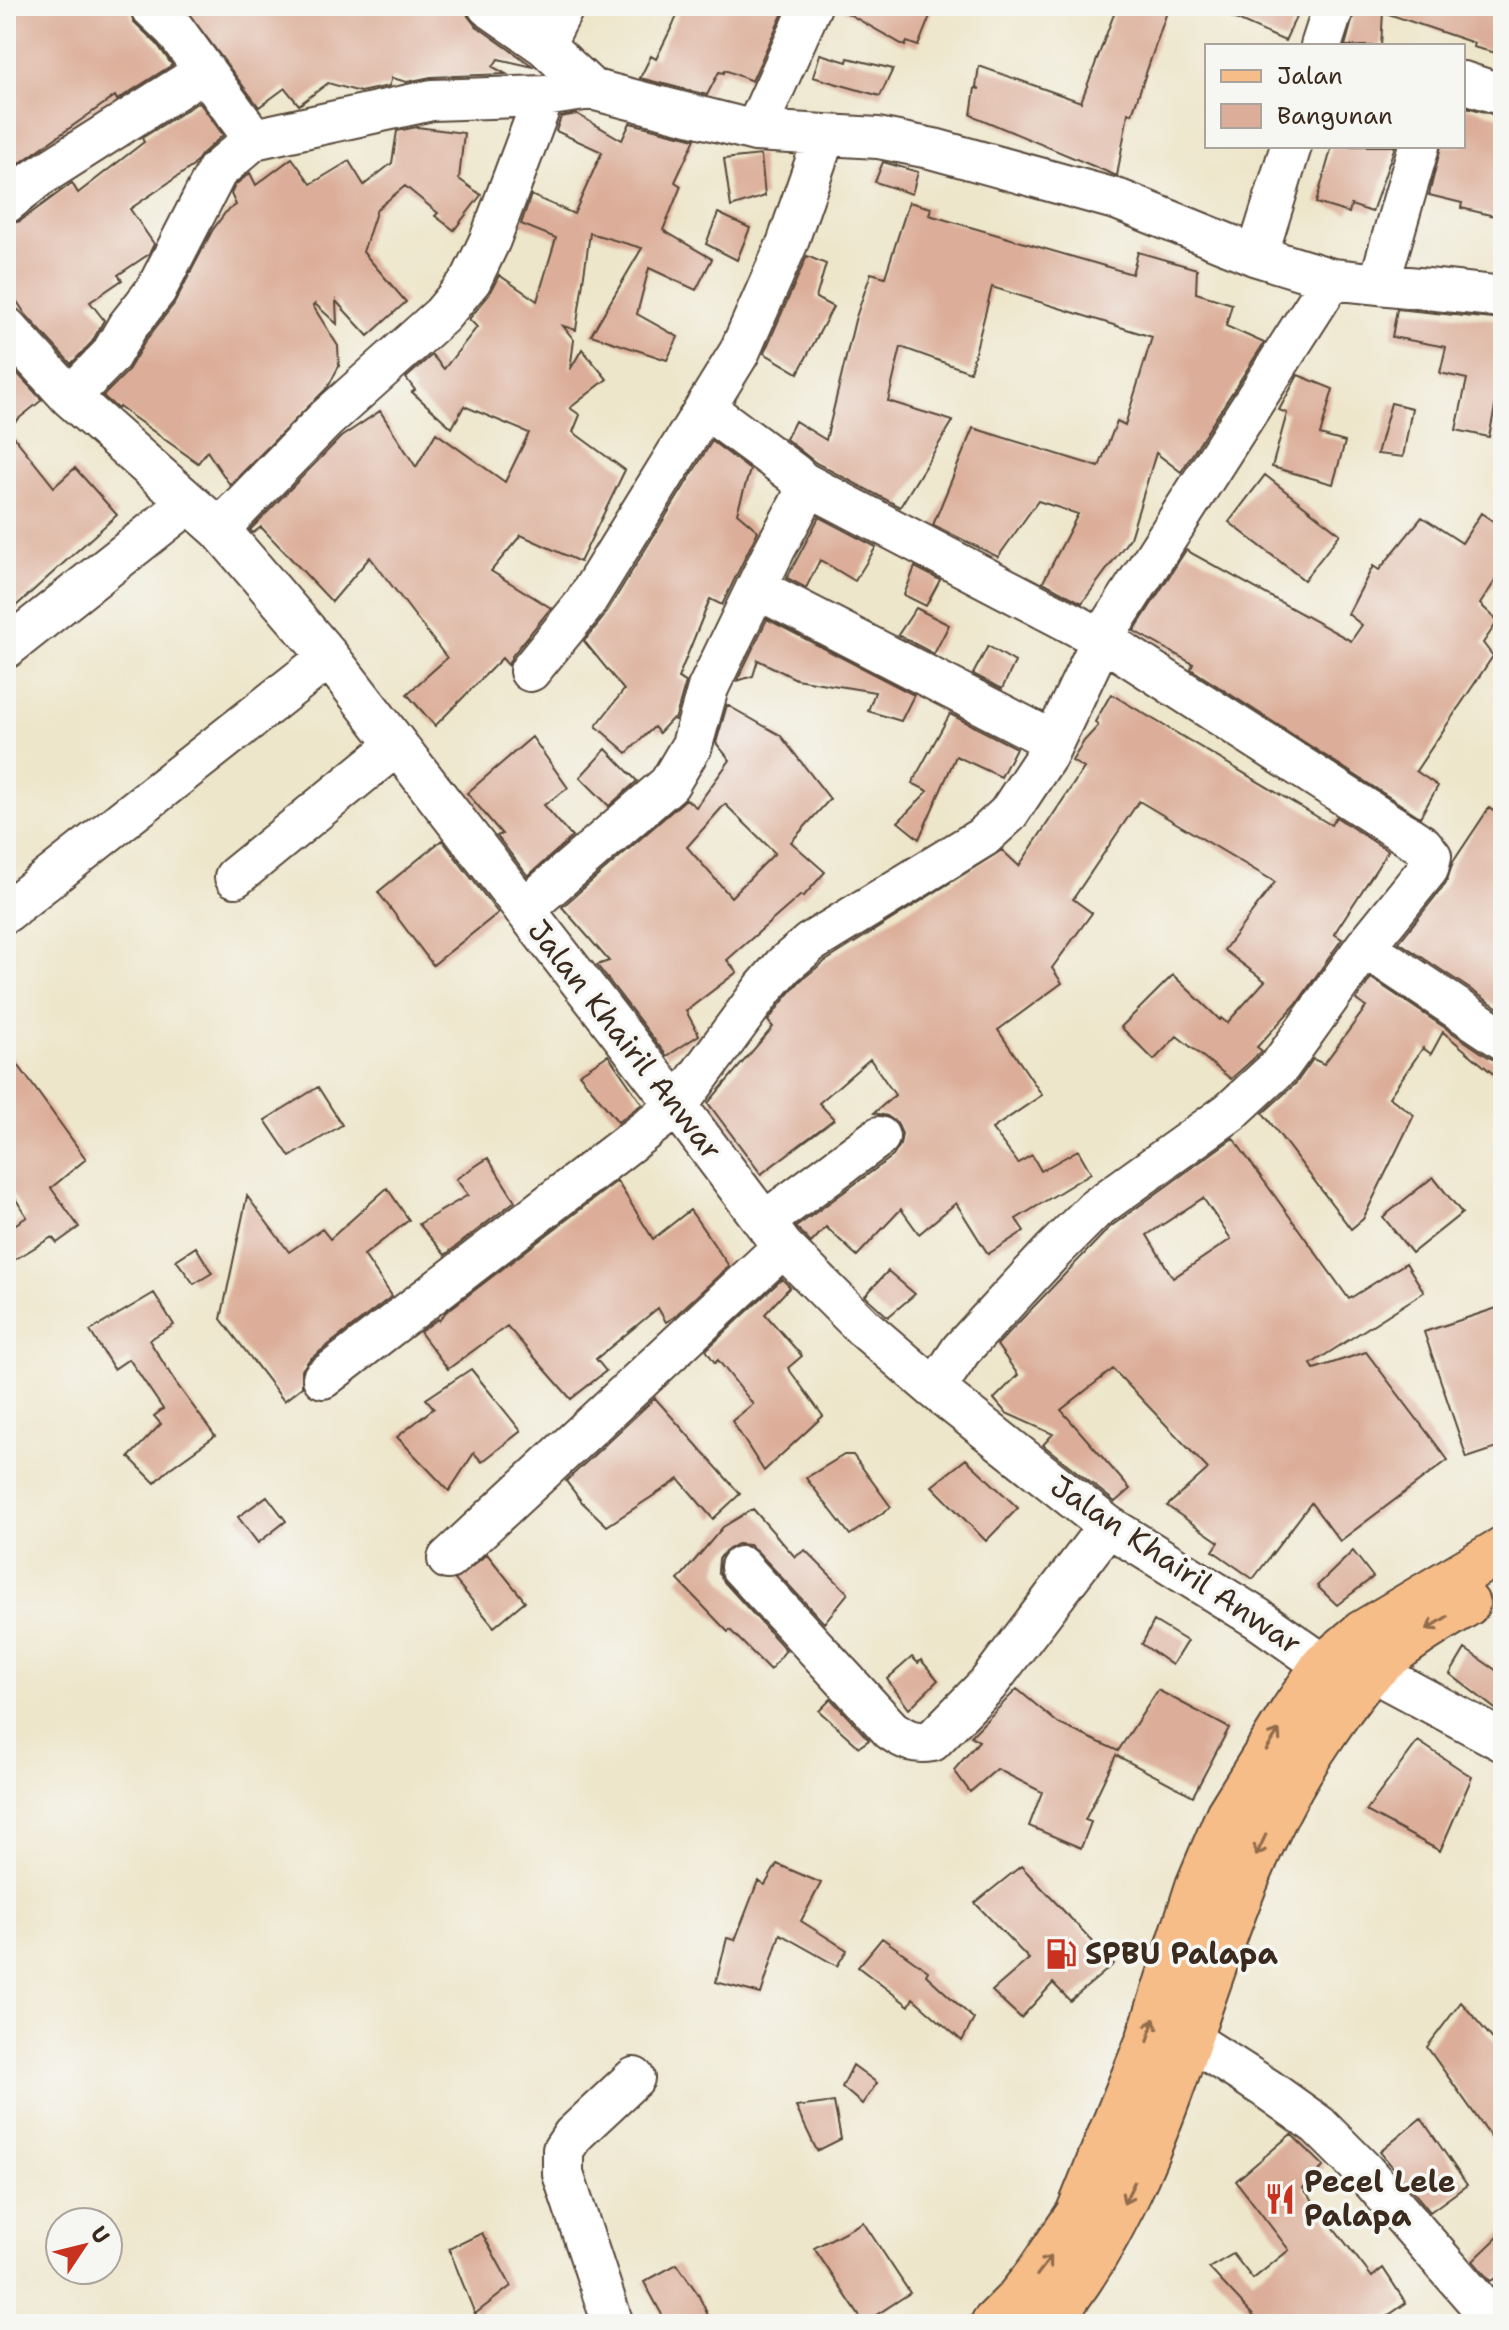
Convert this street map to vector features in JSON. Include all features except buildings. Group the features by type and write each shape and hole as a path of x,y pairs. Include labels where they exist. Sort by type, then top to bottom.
{"main road":[{"path":"993,2324 1016,2301 1066,2235 1191,2040 1228,1923 1259,1847 1264,1793 1324,1665 1362,1633 1492,1572"},
{"path":"1047,2324 1076,2288 1134,2184 1134,2128 1148,2041 1198,1886 1228,1815 1264,1793 1308,1757 1372,1671 1492,1572"}],"street":[{"path":"150,6 174,29 254,139"},
{"path":"488,6 544,45 591,89"},
{"path":"544,45 564,6"},
{"path":"755,131 811,6"},
{"path":"1322,44 1334,6"},
{"path":"6,203 37,178 205,71"},
{"path":"1465,83 1503,95"},
{"path":"70,397 110,356 127,327 156,290 217,171 254,139 432,100 544,96 591,89 755,131 878,138 934,149 1119,200 1257,256 1332,279 1503,297"},
{"path":"219,529 325,420 442,315 471,280 490,240 544,96"},
{"path":"530,671 583,606 739,353 787,244 825,135"},
{"path":"1257,256 1290,148"},
{"path":"1379,284 1418,148"},
{"path":"323,1378 677,1106 784,965 810,943 983,837 1008,814 1053,741 1102,639 1332,279"},
{"name":"Jalan Khairil Anwar","path":"6,327 70,397 219,529 329,657 774,1234 863,1327 935,1389 1108,1526 1257,1618 1324,1665"},
{"path":"705,408 802,482 1102,639 1422,845 1431,856 1428,869 1365,947 1280,1066 1230,1112 1095,1209 961,1350 935,1389"},
{"path":"524,909 669,784 692,745 708,688 801,501 802,482"},
{"path":"6,648 189,503"},
{"path":"756,588 1053,741"},
{"path":"6,912 329,657"},
{"path":"235,877 397,745"},
{"path":"1365,947 1502,1038"},
{"path":"448,1559 774,1234 879,1137"},
{"path":"741,1567 891,1730 905,1740 920,1743 932,1741 988,1684 1108,1526"},
{"path":"1372,1671 1503,1741"},
{"path":"1191,2040 1318,2125 1364,2171 1497,2324"},
{"path":"613,2324 563,2174 563,2150 573,2135 634,2078"}],"place":[{"name":"SPBU Palapa","path":"1061,1954"},
{"name":"Pecel Lele Palapa","path":"1280,2199"}]}
